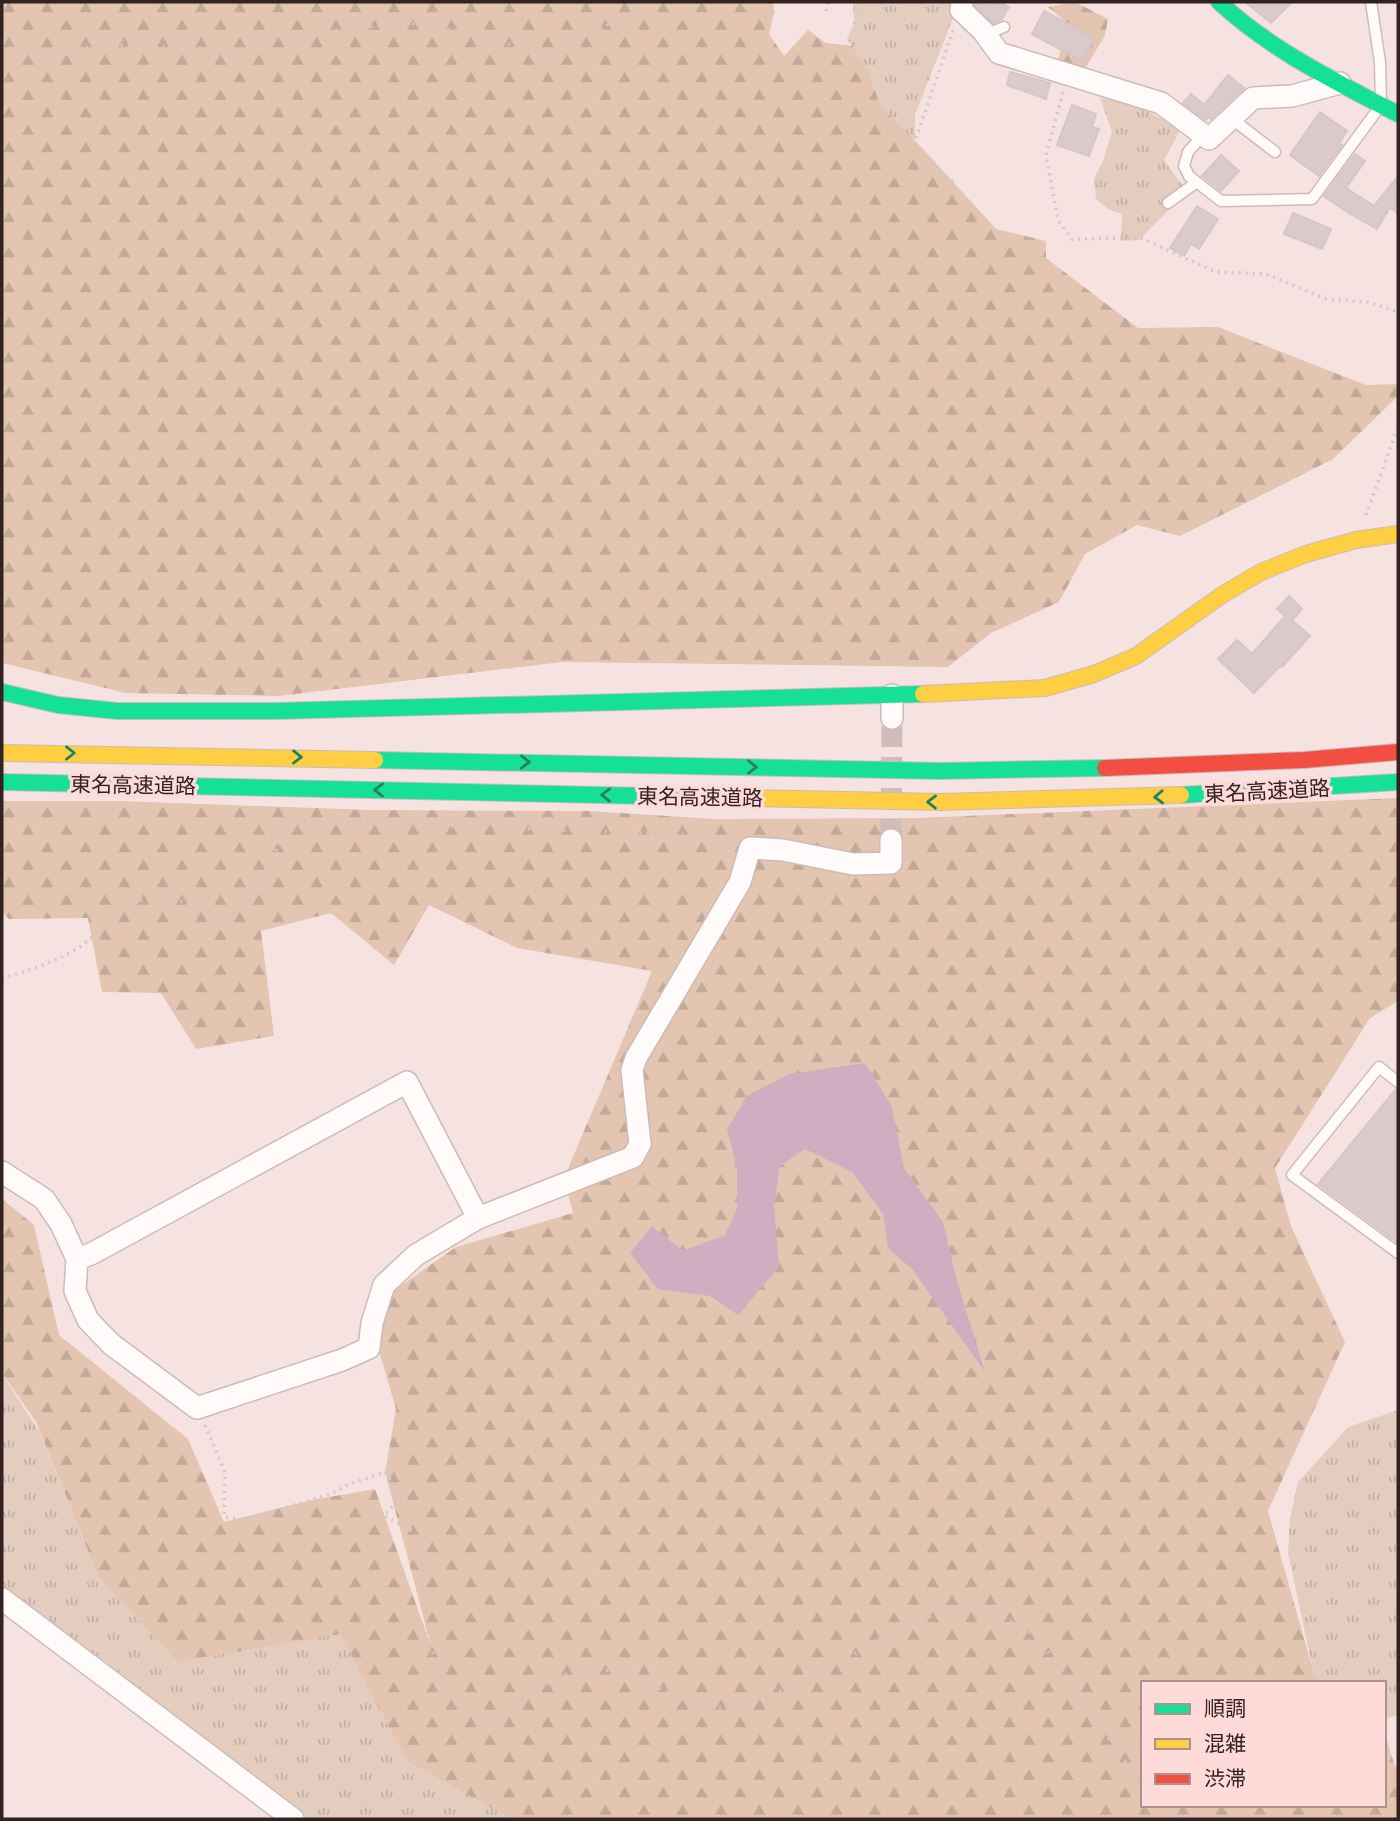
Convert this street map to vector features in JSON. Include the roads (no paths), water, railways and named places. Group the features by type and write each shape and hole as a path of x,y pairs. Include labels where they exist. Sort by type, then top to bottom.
{"main road":[{"path":"1219,2 1263,40 1301,64 1398,114"},
{"path":"2,692 58,705 117,711 276,711 892,695 1045,688 1094,674 1136,656 1180,623 1261,572 1306,554 1356,540 1398,534"},
{"name":"東名高速道路","path":"2,753 940,771 1156,767 1304,760 1398,752"},
{"name":"東名高速道路","path":"2,782 940,802 1157,797 1398,782"}],"street":[{"path":"962,6 995,31 999,53 1161,103 1209,139 1253,98 1292,96 1340,83"},
{"path":"892,695 892,718"},
{"path":"2,1172 44,1199 61,1224 77,1259 75,1291 88,1320 111,1344 197,1408 342,1360 369,1348 372,1322 384,1285 416,1255 478,1218 633,1157 640,1144 632,1070 636,1058 740,881 750,848 783,850 853,864 891,863 891,840"},
{"path":"77,1259 92,1254 407,1082 478,1218"},
{"path":"2,1599 293,1819"}],"lane":[{"path":"1203,135 1188,152 1184,166 1189,176 1222,201 1312,199 1381,105 1380,62 1371,2"},
{"path":"1231,118 1275,152"},
{"path":"1168,203 1197,182"},
{"path":"1398,1082 1379,1067 1292,1175 1398,1253"}],"tunnel":[{"path":"891,840 892,718"}]}
